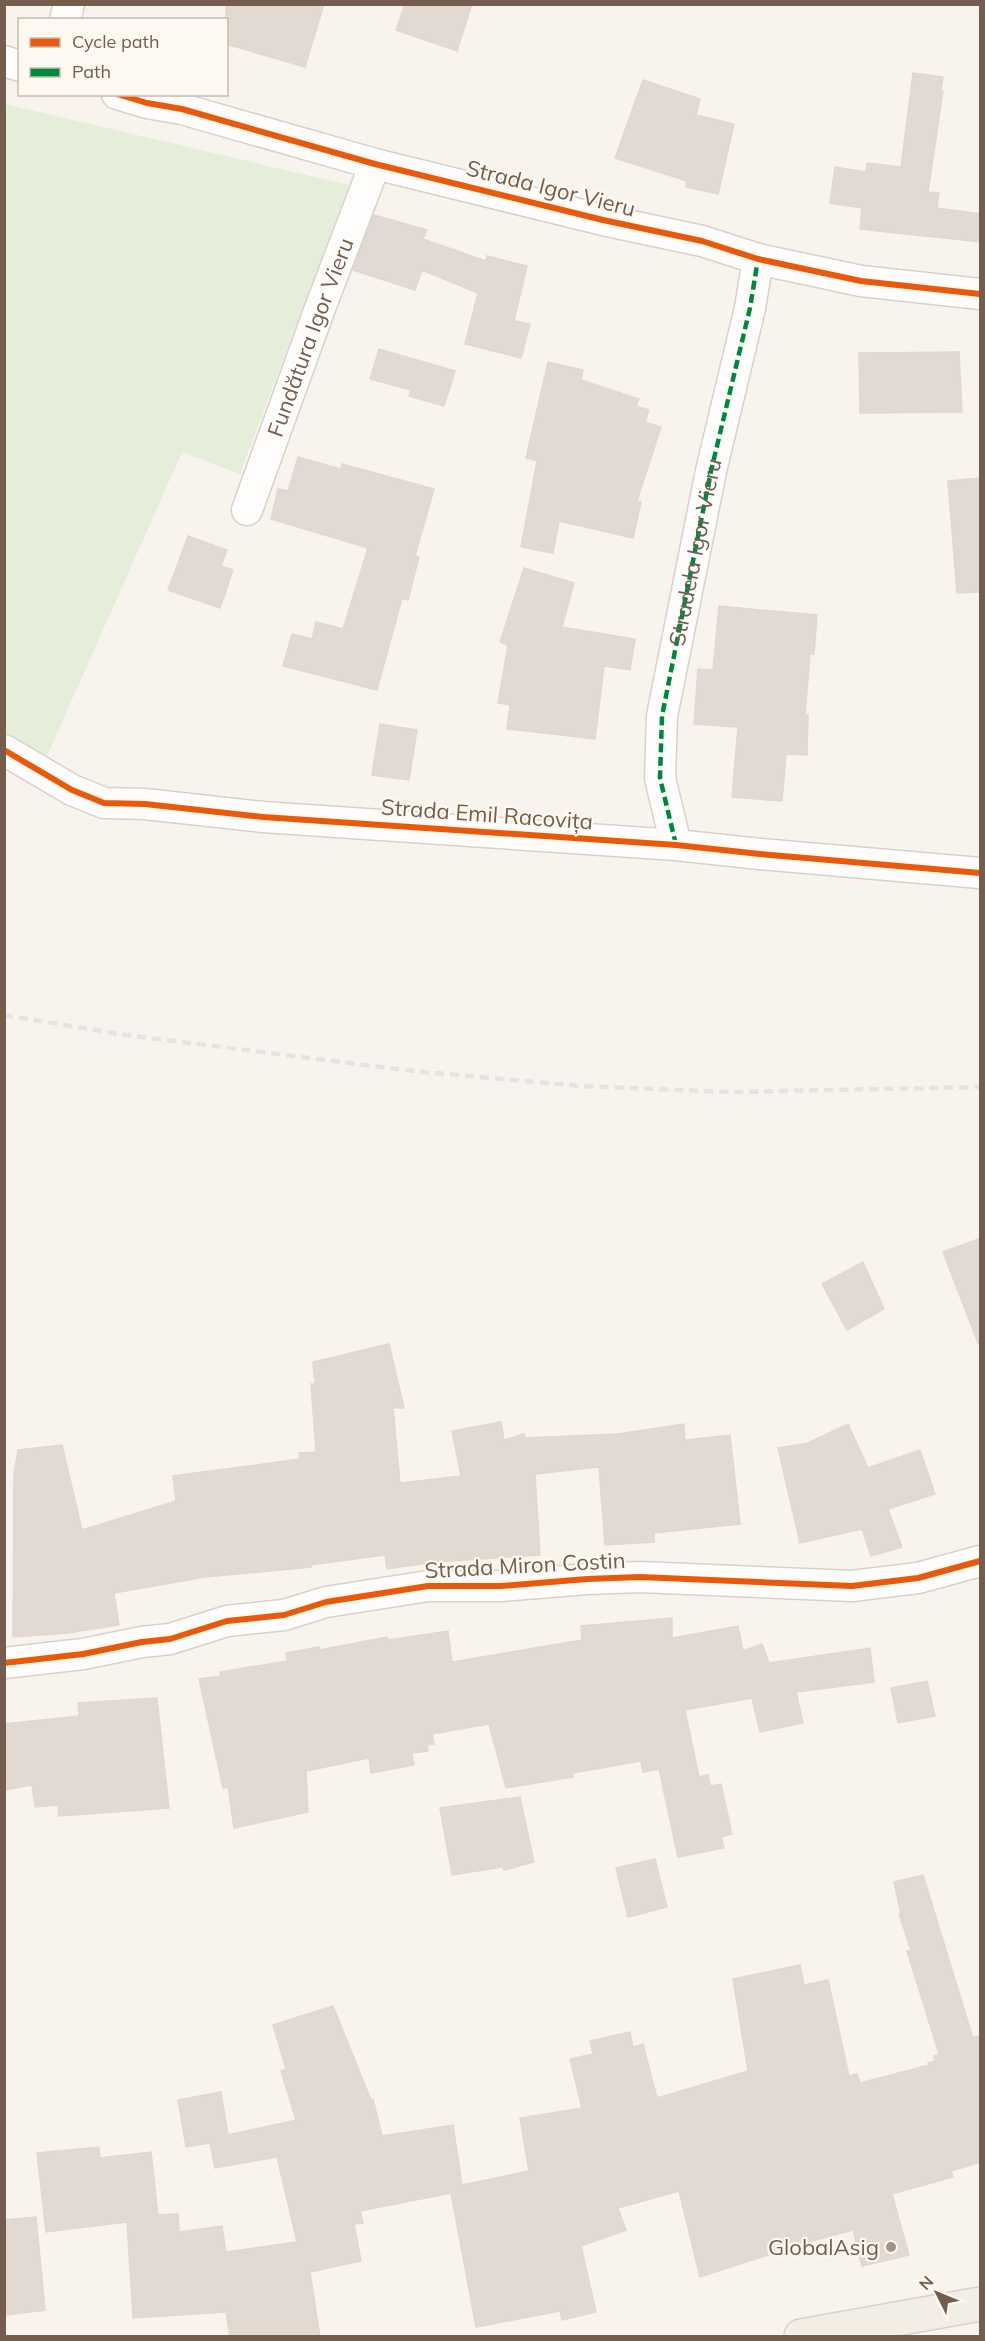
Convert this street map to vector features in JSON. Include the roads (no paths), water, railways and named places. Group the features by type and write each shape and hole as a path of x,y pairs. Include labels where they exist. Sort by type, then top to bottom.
{"main road":[{"path":"801,2337 981,2304"}],"street":[{"name":"Strada Igor Vieru","path":"124,96 147,103 182,108 375,164 603,220 702,241 758,259 861,281 981,294"},
{"name":"Fundătura Igor Vieru","path":"247,510 375,164"},
{"name":"Stradela Igor Vieru","path":"676,845 660,778 662,716 711,471 750,308 758,259"},
{"name":"Strada Emil Racovița","path":"4,750 72,790 104,803 145,804 262,817 676,845 981,873"},
{"name":"Strada Miron Costin","path":"4,1663 83,1654 142,1642 170,1639 227,1621 284,1614 326,1602 428,1586 501,1586 640,1577 852,1586 918,1578 981,1561"}],"railway":[{"path":"4,1015 118,1034 413,1071 580,1086 730,1092 980,1087"}],"place":[{"name":"GlobalAsig","path":"891,2247"}]}
